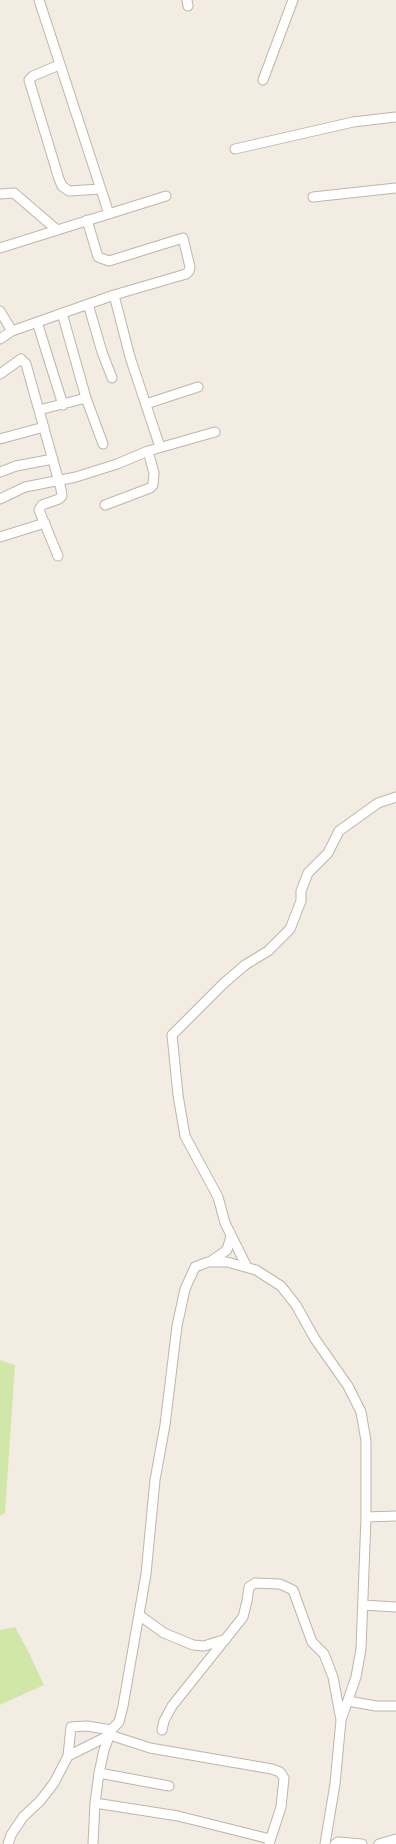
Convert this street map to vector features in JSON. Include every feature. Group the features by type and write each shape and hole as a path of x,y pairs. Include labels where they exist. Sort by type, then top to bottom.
{"street":[{"path":"39,0 108,214"},
{"path":"262,80 293,0"},
{"path":"59,65 33,76 29,80 58,179 62,186 69,190 100,189"},
{"path":"235,149 353,122 396,117"},
{"path":"313,197 396,188"},
{"path":"0,194 14,193 57,230"},
{"path":"0,248 166,196"},
{"path":"0,340 12,331 62,313 114,295 186,274 190,267 183,238 109,261 98,257 88,220"},
{"path":"114,295 130,357 160,447"},
{"path":"88,304 112,378"},
{"path":"0,310 12,331"},
{"path":"62,313 86,398 103,444"},
{"path":"37,322 63,404"},
{"path":"0,374 19,360 24,360 60,480 62,496 40,507 39,510 58,556"},
{"path":"146,404 198,387"},
{"path":"39,410 86,398"},
{"path":"0,438 44,427"},
{"path":"0,499 25,487 60,480 117,464 160,447 215,432"},
{"path":"106,505 150,488 155,479 148,451"},
{"path":"0,472 16,466 54,459"},
{"path":"0,537 45,523"},
{"path":"247,1267 225,1223 218,1197 186,1136 178,1095 172,1035 223,984 245,965 268,950 290,929 301,900 301,891 308,873 328,854 339,832 378,803 396,797"},
{"path":"68,1756 110,1732 119,1722 146,1574 155,1480 166,1425 177,1326 186,1290 195,1268 220,1256 227,1250 231,1236"},
{"path":"208,1262 227,1262 247,1267 256,1270 282,1286 296,1305 315,1339 348,1386 361,1412 366,1441 364,1605 361,1649 356,1677 341,1720 335,1784 325,1844"},
{"path":"366,1517 396,1516"},
{"path":"162,1730 164,1721 172,1706 243,1617 248,1601 249,1586 255,1583 280,1584 292,1590 312,1642 324,1654 333,1677 341,1720"},
{"path":"364,1605 396,1607"},
{"path":"139,1615 164,1633 193,1645 204,1646 226,1639"},
{"path":"348,1701 376,1706 396,1706"},
{"path":"8,1844 11,1835 23,1817 40,1801 54,1783 68,1756 71,1727 87,1726 110,1732 150,1748 272,1769 280,1772 284,1778 281,1807 270,1842 178,1816 95,1803"},
{"path":"93,1844 99,1773 110,1732"},
{"path":"99,1773 168,1786"},
{"path":"379,1844 396,1839"},
{"path":"335,1844 338,1842 362,1844"}],"green space":[{"path":"0,1360 15,1365 5,1513 0,1516"},
{"path":"15,1627 44,1685 0,1705 0,1630"}]}
